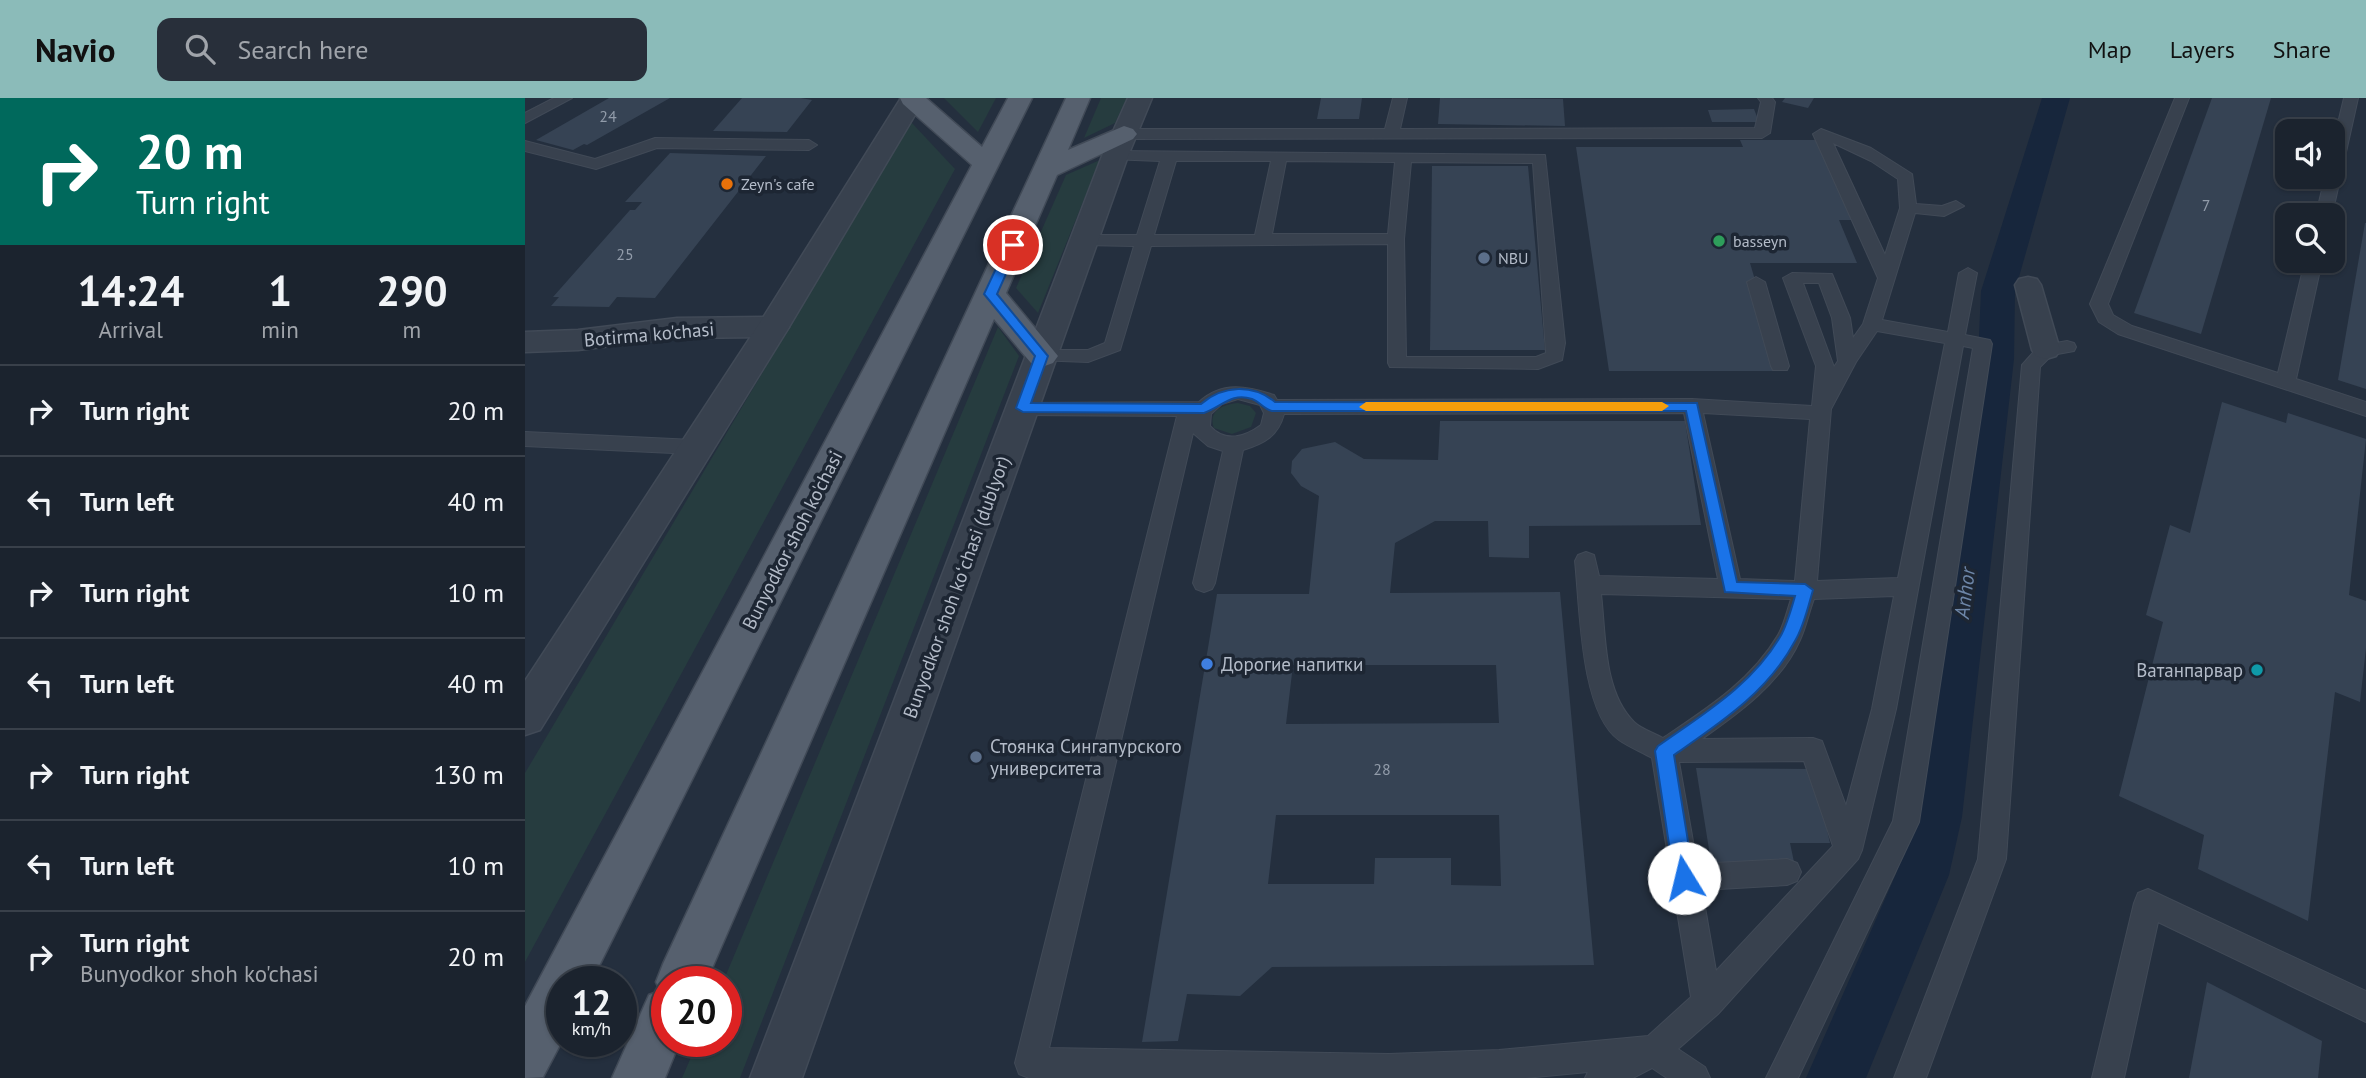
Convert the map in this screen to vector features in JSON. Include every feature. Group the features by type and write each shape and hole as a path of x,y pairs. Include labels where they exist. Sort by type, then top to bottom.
{"main road":[{"name":"Bunyodkor shoh ko'chasi","path":"573,966 1020,98"},
{"path":"688,966 1078,98"},
{"path":"913,99 986,164"},
{"path":"1046,170 1119,145"},
{"path":"990,294 1042,356"},
{"path":"525,1059 546,1019"},
{"path":"638,1078 651,1049"}],"street":[{"name":"Bunyodkor shoh koʻchasi (dublyor)","path":"776,1078 1119,145 1140,98"},
{"path":"525,717 694,447 773,327 913,99"},
{"path":"2028,285 2057,349"},
{"name":"Botirma ko'chasi","path":"525,342 578,340 677,328 773,327"}],"lane":[{"path":"525,119 565,98"},
{"path":"1392,132 1400,98"},
{"path":"1119,145 1392,132 1762,133 1769,102 1765,98"},
{"path":"2182,98 2099,303 2105,318 2125,330 2366,409"},
{"path":"2327,203 2351,98"},
{"path":"1819,413 1847,361 1872,324 1887,279 1908,208 1906,177 1870,154 1821,134 1887,279"},
{"path":"525,146 596,164 655,143 809,145"},
{"path":"1119,145 1169,157 1540,158 1555,356 1538,362 1397,363 1396,239 1403,159"},
{"path":"1042,356 1095,355 1113,346 1169,157"},
{"path":"1263,238 1279,158"},
{"path":"1908,208 1944,211 1956,206"},
{"path":"1084,240 1396,239"},
{"path":"1601,1078 1654,1051 1707,1003 1848,850 1884,709 1905,587 1968,273"},
{"path":"2286,382 2311,273"},
{"path":"1780,366 1792,278 1826,278 1841,318 1847,361"},
{"path":"1664,751 1733,704 1765,672 1789,638 1805,590 1825,366 1756,282"},
{"path":"1787,318 1841,318"},
{"path":"1782,1078 1906,822 1983,344 1872,324"},
{"path":"1910,1078 1991,859 2031,365 2057,349"},
{"path":"1023,408 1196,408 1237,392 1258,396 1272,407 1692,406 1819,413"},
{"path":"1692,406 1731,588"},
{"path":"1196,408 1204,435 1212,440 1234,445 1255,439 1270,428 1273,421 1272,407"},
{"path":"1196,408 1030,1063 1389,1069 1499,1065 1654,1051 1694,1078"},
{"path":"525,439 694,447"},
{"path":"1204,583 1234,445"},
{"path":"1848,850 1813,749 1664,751 1626,731 1608,706 1599,676 1588,573 1731,588 1805,590 1905,587"},
{"path":"1710,719 1720,750"},
{"path":"1664,751 1707,1003"},
{"path":"1684,878 1787,872"},
{"path":"2108,1078 2147,903 2366,1007"}],"green space":[{"path":"944,98 996,98 978,132"},
{"path":"1101,98 1127,98 1115,123 1084,138"},
{"path":"911,122 955,169 525,962 525,773"},
{"path":"1100,160 1038,313 1016,288 1066,175"},
{"path":"998,327 1019,356 740,1078 682,1078 691,1057 742,1057 742,966 730,966"},
{"path":"1238,403 1250,406 1256,413 1251,427 1232,434 1214,428 1212,422 1215,413 1222,407"}],"building":[{"path":"609,98 670,98 587,145 573,150 536,140"},
{"path":"742,98 812,100 787,132 713,131"},
{"path":"1321,98 1362,98 1359,119 1317,119"},
{"path":"1440,98 1563,99 1565,126 1438,124"},
{"path":"1785,98 1814,98 1808,108 1782,102"},
{"path":"2212,98 2271,98 2201,334 2134,313"},
{"path":"1754,109 1759,122 1712,122 1708,110"},
{"name":"basseyn","path":"1740,140 1825,140 1859,220 1839,220 1857,263 1750,263 1782,371 1609,371 1576,147 1743,147"},
{"path":"670,153 766,156 655,298 617,297 609,307 551,306 559,297 553,297 630,210 635,210 642,202 625,202"},
{"name":"NBU","path":"1432,166 1528,166 1545,350 1430,350"},
{"path":"2366,223 2366,389 2338,380"},
{"name":"Ватанпарвар","path":"2222,402 2286,423 2288,413 2366,439 2349,595 2366,601 2366,648 2360,702 2335,692 2308,921 2198,869 2204,835 2119,796 2163,622 2146,615 2170,525 2190,533"},
{"path":"1440,421 1685,421 1701,525 1529,526 1529,558 1489,557 1488,521 1435,521 1395,543 1390,593 1560,592 1594,965 1272,967 1240,996 1187,994 1178,1041 1142,1042 1217,594 1309,594 1319,496 1301,486 1291,473 1292,461 1302,449 1335,442 1364,459 1438,460","holes":["1293,665 1496,665 1499,723 1286,724","1276,815 1499,815 1501,886 1451,885 1451,858 1375,858 1374,884 1268,884"]},
{"path":"1696,768 1813,769 1830,843 1790,843 1794,862 1711,862"},
{"path":"2207,982 2322,1041 2318,1078 2189,1078"}],"waterway":[{"name":"Anhor","path":"1836,1078 1922,875 1936,817 1996,359 1998,291 2056,98"}],"slow traffic":[{"path":"1366,407 1662,406"}],"place":[{"name":"Zeyn's cafe","path":"727,184"},
{"name":"basseyn","path":"1719,241"},
{"name":"NBU","path":"1484,258"},
{"name":"Дорогие напитки","path":"1207,664"},
{"name":"Ватанпарвар","path":"2257,670"},
{"name":"Стоянка Сингапурского университета","path":"976,757"}],"route":[{"path":"1013,245 990,294 1042,356 1023,408 1204,408 1215,399 1237,392 1258,396 1272,407 1692,406 1731,588 1805,590 1789,638 1765,672 1733,704 1664,751 1684,878"}]}
